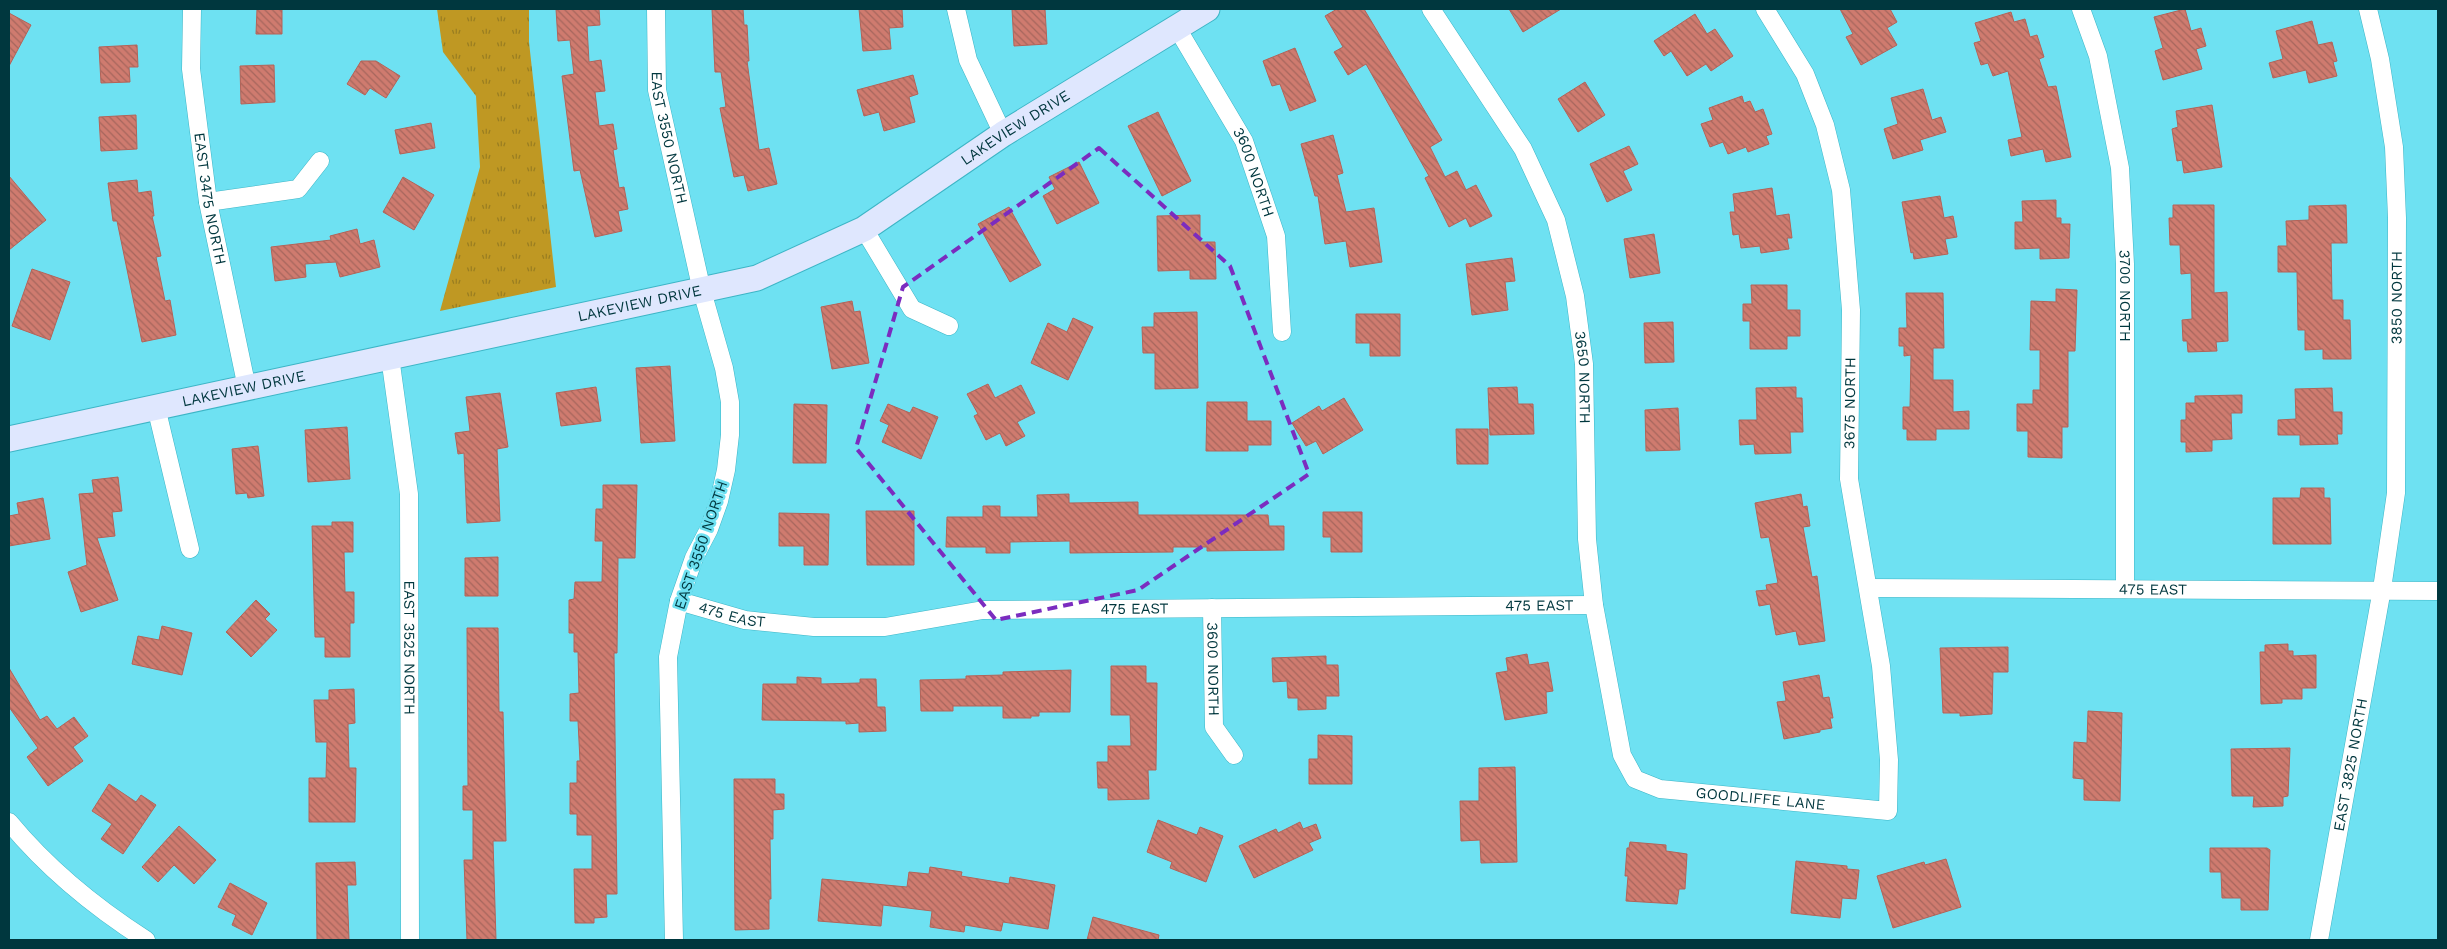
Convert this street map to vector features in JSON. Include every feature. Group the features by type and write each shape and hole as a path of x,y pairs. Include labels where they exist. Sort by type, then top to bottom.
{"street":[{"name":"EAST 3475 NORTH","path":"192,9 191,69 208,202 247,388"},
{"name":"EAST 3550 NORTH","path":"656,9 656,90 702,292 724,368 730,402 730,435 720,501 709,529 694,558 679,601 668,657 674,940"},
{"path":"956,9 968,60 1003,134"},
{"name":"LAKEVIEW DRIVE","path":"9,439 702,292 757,278 864,229 1003,134 1207,9"},
{"name":"3650 NORTH","path":"1431,9 1524,150 1556,220 1575,296 1584,364 1587,539 1594,606 1622,755 1635,779"},
{"name":"3675 NORTH","path":"1765,9 1805,74 1825,125 1841,190 1851,310 1849,479 1881,666 1889,760 1888,811"},
{"name":"3700 NORTH","path":"2081,9 2098,56 2120,168 2125,264 2125,589"},
{"name":"3850 NORTH","path":"2368,9 2380,59 2394,147 2397,218 2396,493 2382,589"},
{"name":"3600 NORTH","path":"1177,28 1247,150 1276,236 1282,332"},
{"path":"208,202 298,189 320,161"},
{"path":"864,229 912,309 949,326"},
{"name":"EAST 3525 NORTH","path":"390,357 409,494 410,940"},
{"path":"156,407 190,549"},
{"name":"475 EAST","path":"1868,588 2382,589 2438,591"},
{"name":"EAST 3825 NORTH","path":"2318,940 2382,589"},
{"name":"475 EAST","path":"679,601 745,620 782,625 823,627 885,627 983,610 1594,606"},
{"name":"3600 NORTH","path":"1212,608 1214,727 1234,755"},
{"name":"GOODLIFFE LANE","path":"1635,779 1660,789 1888,811"},
{"path":"9,822 21,836 90,900 146,940"}],"highlighted area":[{"path":"1099,148 1230,266 1309,474 1138,590 996,620 856,448 903,287"}],"green space":[{"path":"437,9 529,9 529,42 556,287 440,311 480,167 476,96 443,52"}],"building":[{"path":"257,9 282,9 282,34 256,34"},
{"path":"556,9 599,9 600,25 587,26 589,62 601,60 605,91 595,92 599,126 613,124 617,149 613,150 619,188 624,187 628,209 618,211 622,231 595,237 580,170 574,171 562,76 574,74 570,40 558,41"},
{"path":"712,9 743,9 744,25 747,25 749,61 747,61 759,150 769,148 777,184 748,191 744,175 734,177 720,108 726,107 721,72 715,72"},
{"path":"859,9 902,9 903,27 889,28 891,49 863,51"},
{"path":"1012,9 1045,9 1047,44 1014,46"},
{"path":"1337,9 1364,9 1442,140 1430,147 1445,177 1457,171 1466,190 1476,185 1492,216 1470,227 1466,218 1449,227 1425,178 1429,176 1366,64 1348,75 1334,52 1343,47 1325,16"},
{"path":"1509,9 1561,9 1523,32"},
{"path":"1840,9 1890,9 1897,22 1887,28 1897,45 1861,65 1846,37 1853,34"},
{"path":"2185,9 2191,31 2201,28 2206,46 2196,49 2202,69 2163,80 2155,51 2163,48 2154,17"},
{"path":"2011,12 2014,22 2025,19 2030,37 2037,35 2044,57 2039,59 2048,87 2056,86 2071,157 2046,162 2043,149 2011,156 2008,140 2022,137 2008,71 1993,76 1988,63 1981,65 1974,43 1981,41 1975,23"},
{"path":"9,13 31,25 9,66"},
{"path":"1695,14 1707,34 1715,29 1733,56 1711,71 1706,64 1687,76 1671,51 1664,56 1654,41"},
{"path":"2312,21 2318,45 2332,42 2337,61 2333,62 2337,76 2309,83 2306,70 2273,78 2269,63 2283,59 2276,31"},
{"path":"137,45 138,67 129,67 130,82 101,83 99,47"},
{"path":"1295,48 1316,101 1290,111 1280,84 1272,86 1263,61"},
{"path":"361,61 376,61 400,76 386,98 370,88 365,95 347,84"},
{"path":"274,65 275,102 241,104 240,66"},
{"path":"913,75 918,94 909,97 915,122 884,131 879,112 864,116 857,90"},
{"path":"1585,82 1605,115 1578,132 1558,99"},
{"path":"1923,89 1932,120 1941,117 1946,132 1920,140 1923,150 1893,159 1884,129 1898,124 1891,98"},
{"path":"1742,96 1744,103 1750,101 1755,112 1763,109 1772,134 1766,136 1769,144 1748,152 1746,147 1728,154 1723,142 1710,147 1701,124 1713,120 1709,108"},
{"path":"2212,105 2222,167 2184,173 2182,160 2177,161 2172,129 2178,127 2176,111"},
{"path":"1158,112 1191,181 1162,196 1128,126"},
{"path":"136,115 137,149 101,151 99,117"},
{"path":"431,123 435,148 400,154 395,130"},
{"path":"1333,135 1343,173 1337,175 1346,212 1374,208 1382,262 1350,267 1346,241 1325,244 1318,196 1315,196 1301,144"},
{"path":"1629,146 1638,164 1623,171 1632,190 1607,202 1590,164"},
{"path":"1079,162 1099,203 1057,224 1043,196 1055,189 1049,177"},
{"path":"9,176 46,220 9,250"},
{"path":"403,177 434,195 414,230 383,212"},
{"path":"137,180 138,193 151,191 154,216 152,216 161,256 156,257 165,301 170,300 176,335 142,342 117,221 113,221 108,183"},
{"path":"1772,188 1776,216 1789,214 1792,238 1787,238 1789,249 1761,253 1760,246 1741,248 1739,234 1733,235 1730,212 1735,212 1733,194"},
{"path":"1940,196 1944,218 1953,216 1957,237 1945,239 1948,254 1914,259 1913,252 1911,253 1902,202"},
{"path":"2056,200 2056,218 2061,218 2061,224 2070,224 2069,258 2040,259 2040,248 2015,249 2015,222 2023,222 2022,201"},
{"path":"2173,205 2214,205 2214,293 2227,292 2228,341 2216,342 2217,351 2188,352 2187,341 2183,341 2182,320 2192,319 2191,273 2181,274 2180,245 2170,245 2169,218 2173,218"},
{"path":"2346,205 2347,243 2331,243 2332,300 2343,300 2343,320 2350,320 2351,359 2323,359 2323,349 2305,350 2305,330 2298,330 2297,272 2278,272 2278,246 2287,246 2286,221 2309,220 2309,206"},
{"path":"1009,207 1041,265 1010,282 978,224"},
{"path":"1200,215 1200,242 1215,242 1216,279 1190,279 1190,270 1158,271 1157,216"},
{"path":"357,229 360,244 374,240 380,267 340,277 336,262 305,264 306,277 275,281 271,247 331,240 330,236"},
{"path":"1654,234 1660,273 1630,278 1624,239"},
{"path":"1512,258 1515,281 1505,282 1508,310 1472,315 1466,264"},
{"path":"32,269 70,282 50,340 12,326"},
{"path":"1751,285 1787,285 1787,310 1800,310 1800,336 1787,336 1787,349 1750,349 1750,321 1743,321 1743,304 1752,304"},
{"path":"2056,289 2077,290 2075,351 2068,351 2068,427 2062,427 2062,458 2028,457 2028,431 2017,431 2017,404 2033,404 2033,390 2040,390 2040,350 2030,350 2031,301 2056,302"},
{"path":"1906,293 1943,293 1944,348 1933,348 1933,380 1953,380 1953,412 1969,411 1969,429 1936,429 1936,440 1907,440 1907,429 1903,429 1903,407 1910,407 1911,355 1904,356 1904,346 1899,346 1899,328 1907,328"},
{"path":"852,301 854,312 860,311 869,363 832,369 821,307"},
{"path":"1197,312 1198,388 1155,389 1155,353 1143,353 1142,327 1154,327 1154,313"},
{"path":"1356,314 1400,314 1400,356 1370,356 1370,343 1356,343"},
{"path":"1073,318 1093,327 1068,380 1031,363 1048,323 1067,332"},
{"path":"1673,322 1674,362 1645,363 1644,323"},
{"path":"670,366 675,441 641,443 636,368"},
{"path":"988,384 995,398 1021,385 1035,413 1017,422 1025,436 1006,446 1000,433 986,440 974,416 978,414 967,394"},
{"path":"596,387 601,421 561,426 556,393"},
{"path":"1517,387 1518,404 1533,404 1534,434 1490,435 1488,388"},
{"path":"1796,387 1796,398 1802,398 1803,432 1790,432 1791,453 1755,454 1754,444 1740,445 1739,420 1757,420 1756,388"},
{"path":"2332,388 2333,412 2342,412 2342,434 2337,434 2338,444 2300,445 2300,435 2278,435 2278,420 2296,419 2295,389"},
{"path":"500,393 508,447 497,449 500,521 467,523 464,453 458,454 455,433 470,431 466,397"},
{"path":"2242,395 2242,413 2231,413 2232,439 2212,440 2212,451 2186,452 2186,442 2181,442 2181,420 2186,420 2186,403 2195,403 2195,396"},
{"path":"1344,398 1363,430 1323,454 1316,441 1306,446 1292,423 1319,406 1322,411"},
{"path":"1207,402 1247,402 1247,421 1271,421 1271,445 1248,445 1248,451 1206,451"},
{"path":"794,404 827,405 826,463 793,463"},
{"path":"888,404 910,413 913,407 938,417 921,459 882,442 889,425 880,421"},
{"path":"1678,408 1680,450 1646,451 1645,410"},
{"path":"347,427 350,479 308,482 305,430"},
{"path":"1456,429 1488,429 1488,464 1457,464"},
{"path":"258,446 264,496 248,498 247,493 236,494 232,449"},
{"path":"118,477 122,511 112,512 115,536 97,538 118,600 81,612 68,572 87,565 79,494 94,493 92,480"},
{"path":"603,485 637,485 635,558 618,558 617,653 614,653 617,894 606,894 607,917 594,918 594,923 575,923 574,869 592,869 592,835 577,835 577,814 570,814 570,783 577,783 577,761 580,761 578,721 570,721 570,694 579,693 578,652 574,652 574,633 569,633 569,600 574,599 575,582 602,582 603,541 595,541 596,509 603,509"},
{"path":"2301,488 2324,488 2324,498 2330,498 2331,544 2273,544 2273,498 2300,498"},
{"path":"1069,494 1069,503 1138,502 1138,515 1268,515 1269,526 1284,526 1284,550 1207,551 1207,547 1173,547 1173,552 1070,553 1070,541 1010,542 1010,553 986,553 986,547 946,547 947,517 983,517 983,506 1000,506 1000,517 1038,517 1037,495"},
{"path":"1801,494 1803,507 1807,506 1810,526 1803,527 1812,577 1817,576 1825,641 1799,645 1796,631 1776,635 1770,604 1759,606 1756,591 1767,590 1766,585 1778,583 1769,537 1761,538 1755,503"},
{"path":"43,498 50,539 9,546 9,516 19,514 17,503"},
{"path":"866,511 914,511 914,565 867,565"},
{"path":"1323,512 1362,512 1362,552 1331,552 1331,537 1323,537"},
{"path":"779,513 829,514 828,565 804,565 804,546 779,546"},
{"path":"332,522 353,522 353,552 344,552 345,592 354,592 354,623 350,623 350,657 325,657 325,637 315,637 312,526 332,526"},
{"path":"498,557 498,596 465,596 465,558"},
{"path":"256,600 270,614 265,619 277,630 251,657 226,632"},
{"path":"162,626 192,633 182,675 132,664 138,636 159,640"},
{"path":"467,628 498,628 499,712 503,712 506,841 493,841 496,940 467,940 464,860 473,860 473,810 463,810 463,786 468,786"},
{"path":"2288,644 2288,651 2293,651 2293,656 2316,655 2316,688 2302,688 2302,699 2282,699 2282,703 2261,704 2260,652 2265,652 2265,645"},
{"path":"2008,647 2008,672 1993,672 1992,714 1960,716 1960,713 1943,713 1940,648"},
{"path":"1527,654 1529,665 1548,662 1553,691 1546,692 1547,713 1505,720 1496,673 1508,671 1506,658"},
{"path":"1326,656 1326,665 1338,665 1339,696 1326,696 1326,709 1298,710 1298,698 1288,698 1287,681 1273,682 1272,658"},
{"path":"1111,666 1146,666 1146,683 1157,683 1156,770 1148,770 1149,799 1108,800 1108,788 1098,788 1097,762 1108,762 1108,746 1131,746 1130,715 1111,715"},
{"path":"9,668 40,720 47,716 57,729 74,717 88,736 73,747 83,761 48,786 27,757 38,748 9,707"},
{"path":"1071,670 1070,712 1039,712 1039,716 1031,716 1031,718 1003,718 1003,706 953,706 953,711 921,711 920,680 966,679 966,676 1003,675 1003,672"},
{"path":"1819,675 1823,698 1829,697 1833,718 1830,718 1832,728 1784,739 1777,702 1786,701 1783,682"},
{"path":"797,677 821,678 821,684 860,683 860,679 876,679 877,707 885,707 886,731 859,732 859,723 846,724 846,721 762,720 763,684 797,684"},
{"path":"354,689 355,723 348,724 349,768 356,768 355,822 309,822 309,778 326,778 327,742 316,742 314,700 329,700 329,690"},
{"path":"2088,711 2122,713 2120,801 2084,800 2084,779 2073,778 2074,742 2087,743"},
{"path":"1318,735 1352,736 1352,784 1309,784 1309,759 1318,759"},
{"path":"2290,748 2288,796 2283,797 2283,806 2253,807 2254,796 2232,796 2231,749"},
{"path":"1515,767 1517,862 1481,863 1480,840 1461,841 1460,801 1479,801 1479,768"},
{"path":"734,779 775,779 775,794 784,794 784,809 773,810 773,839 770,839 771,899 769,899 769,929 735,930"},
{"path":"109,784 136,802 141,795 156,805 123,854 101,839 112,824 92,811"},
{"path":"1158,820 1197,835 1200,827 1223,836 1206,882 1170,868 1172,862 1147,852"},
{"path":"1300,822 1303,829 1316,824 1321,838 1309,843 1313,850 1254,878 1239,846 1276,829 1278,833"},
{"path":"179,826 216,860 194,884 174,865 158,882 142,867"},
{"path":"1630,842 1666,845 1666,851 1687,854 1685,889 1679,889 1677,904 1626,901 1628,876 1625,876 1627,848 1629,848"},
{"path":"2210,848 2267,848 2270,850 2268,910 2241,910 2241,898 2222,898 2221,872 2210,872"},
{"path":"1946,859 1961,907 1893,928 1877,876 1924,862 1925,865"},
{"path":"1796,861 1847,866 1847,869 1859,870 1856,899 1842,898 1840,918 1791,913"},
{"path":"355,862 356,885 347,885 349,940 317,940 316,863"},
{"path":"930,867 962,872 961,876 1009,884 1010,877 1055,885 1048,929 1003,922 1001,931 965,925 964,932 930,927 932,911 883,905 881,926 818,921 822,879 907,887 909,872 929,874"},
{"path":"230,883 267,903 252,935 232,925 236,915 218,907"},
{"path":"1093,917 1159,935 1158,940 1087,940"}]}
